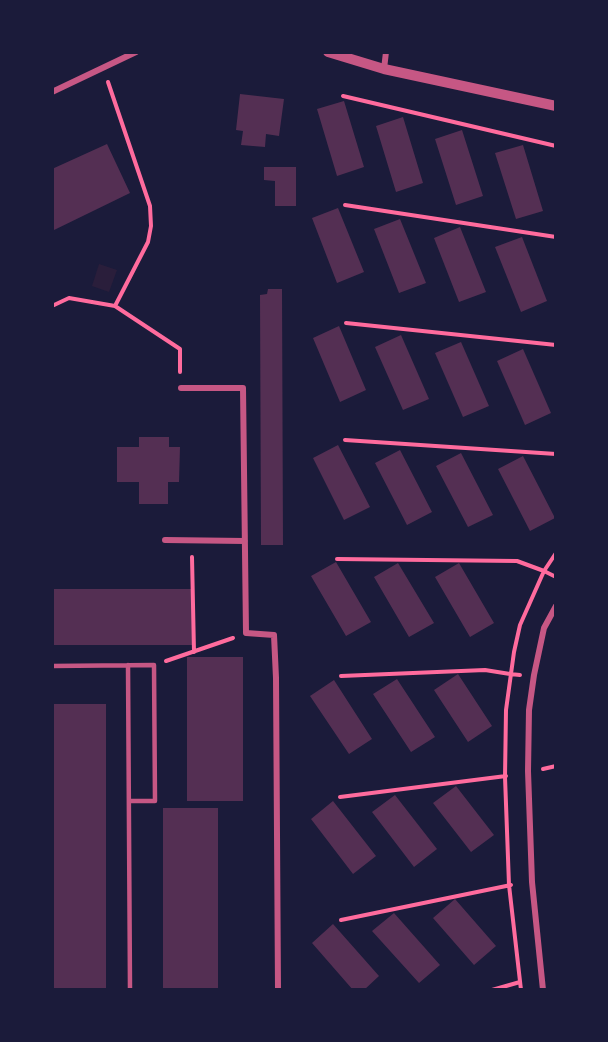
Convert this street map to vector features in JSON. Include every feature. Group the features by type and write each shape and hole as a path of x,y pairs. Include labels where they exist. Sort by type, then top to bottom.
{"street":[{"path":"52,92 136,52"},
{"path":"328,52 384,69 555,106"},
{"path":"384,69 386,52"},
{"path":"181,388 243,388 246,633 274,635 277,736 278,990"},
{"path":"165,540 245,541"},
{"path":"543,990 532,882 528,771 530,710 534,675 544,628 555,606"}],"lane":[{"path":"128,665 130,990"},
{"path":"52,666 154,665 155,801 129,801"}],"path":[{"path":"104,68 150,206 151,226 148,242 115,306"},
{"path":"343,96 555,146"},
{"path":"345,205 555,237"},
{"path":"52,306 69,298 115,306 180,349 181,388"},
{"path":"346,323 555,345"},
{"path":"345,440 555,454"},
{"path":"192,541 194,652"},
{"path":"337,559 517,561 555,577"},
{"path":"154,665 246,633"},
{"path":"341,676 485,669 510,674 534,675"},
{"path":"340,797 505,777 528,771"},
{"path":"341,920 532,882"},
{"path":"492,990 541,976"}],"shaded area":[{"path":"99,264 117,270 109,292 92,286"}],"building":[{"path":"240,94 284,99 279,136 266,134 265,147 241,145 243,131 236,130"},
{"path":"344,101 364,167 337,176 317,109"},
{"path":"403,117 423,183 396,192 376,126"},
{"path":"462,130 483,196 456,205 435,139"},
{"path":"107,144 130,193 52,231 52,169"},
{"path":"523,145 543,211 516,219 495,153"},
{"path":"264,167 296,167 296,206 275,206 275,181 264,180"},
{"path":"338,208 364,272 337,283 312,218"},
{"path":"400,219 426,283 399,293 374,229"},
{"path":"460,227 486,292 459,302 434,238"},
{"path":"522,237 547,301 521,312 495,247"},
{"path":"268,289 282,289 283,545 261,545 260,295 267,294"},
{"path":"339,326 366,390 340,402 313,338"},
{"path":"401,335 429,399 403,410 375,347"},
{"path":"461,342 489,406 463,417 435,353"},
{"path":"523,349 551,413 525,425 497,361"},
{"path":"139,437 169,437 169,447 180,447 179,482 168,482 168,504 139,504 139,482 117,482 117,447 139,447"},
{"path":"338,445 370,507 344,520 313,458"},
{"path":"400,450 432,512 407,525 375,463"},
{"path":"461,453 493,515 468,527 436,466"},
{"path":"523,456 555,518 530,531 498,469"},
{"path":"336,562 371,622 346,636 311,576"},
{"path":"398,563 434,623 409,637 374,577"},
{"path":"459,563 494,623 470,637 435,577"},
{"path":"52,589 192,589 192,645 52,645"},
{"path":"187,657 243,657 243,801 187,801"},
{"path":"458,674 492,726 468,742 434,690"},
{"path":"397,679 435,737 411,752 373,694"},
{"path":"334,680 372,739 349,754 310,696"},
{"path":"52,704 106,704 106,990 52,990"},
{"path":"456,786 494,835 471,852 433,803"},
{"path":"395,795 437,849 414,867 372,812"},
{"path":"333,801 376,856 353,874 311,819"},
{"path":"163,808 218,808 218,990 163,990"},
{"path":"455,899 496,946 474,965 433,918"},
{"path":"394,913 440,965 419,983 372,931"},
{"path":"333,924 379,976 364,990 353,990 312,943"}]}
